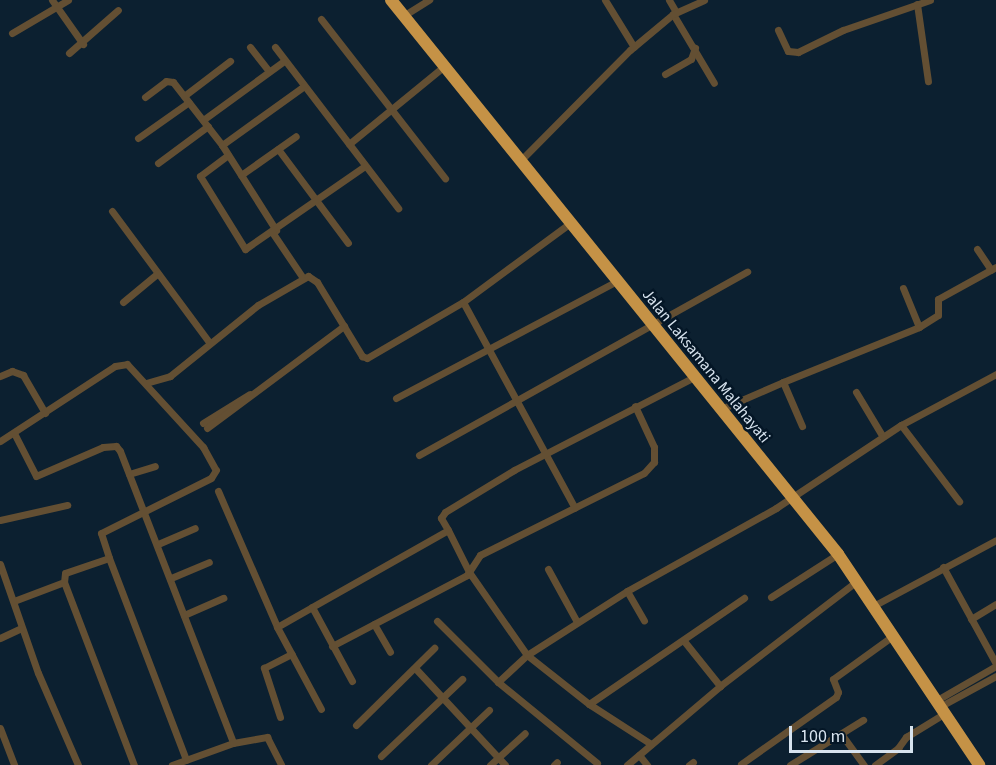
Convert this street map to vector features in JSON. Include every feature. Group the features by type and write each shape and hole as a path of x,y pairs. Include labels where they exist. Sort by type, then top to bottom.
{"highway":[{"name":"Jalan Laksamana Malahayati","path":"391,0 838,554 875,605 980,765"}],"street":[{"path":"12,33 54,3 68,0"},
{"path":"403,16 429,0"},
{"path":"605,0 634,47"},
{"path":"669,0 714,83"},
{"path":"520,161 634,47 675,13 704,0"},
{"path":"778,30 788,51 798,52 843,30 923,2 928,81"},
{"path":"54,3 83,44"},
{"path":"69,53 83,44 118,10"},
{"path":"321,19 394,109 445,178"},
{"path":"250,47 269,71"},
{"path":"275,48 398,208"},
{"path":"665,74 691,59 695,48"},
{"path":"138,138 230,61"},
{"path":"158,163 269,71 285,61"},
{"path":"349,144 394,109 443,66"},
{"path":"146,97 168,80 187,99 241,175 303,278"},
{"path":"222,146 304,86"},
{"path":"241,175 296,136"},
{"path":"278,148 319,200 348,243"},
{"path":"228,155 203,171 201,179 243,248 274,231 365,166"},
{"path":"112,211 209,342"},
{"path":"147,383 163,380 258,305 303,278 313,278 367,358 462,302 570,223"},
{"path":"721,410 783,382 919,327 938,315 938,298 994,268 977,249"},
{"path":"418,454 519,401 651,324 747,272"},
{"path":"123,302 158,273"},
{"path":"396,398 617,281"},
{"path":"903,288 919,327"},
{"path":"462,302 519,401 574,508"},
{"path":"205,425 344,326"},
{"path":"0,441 119,364 127,364 147,383 203,447 216,470 211,478 102,533 109,558 186,760"},
{"path":"0,376 12,371 23,375 45,413"},
{"path":"498,682 527,655 577,621 627,591 727,538 901,425 996,374"},
{"path":"651,744 589,704 527,655 469,572 441,518 445,512 546,453 694,378"},
{"path":"783,382 802,426"},
{"path":"856,392 883,437"},
{"path":"332,646 469,572 480,555 645,473 654,462 654,447 635,406"},
{"path":"901,425 958,501"},
{"path":"14,433 36,476 110,445 120,451 158,544 232,743"},
{"path":"129,474 155,466"},
{"path":"218,490 277,627 321,709"},
{"path":"0,520 67,505"},
{"path":"158,544 195,528"},
{"path":"277,627 448,530"},
{"path":"875,605 996,540"},
{"path":"771,597 838,554"},
{"path":"109,558 65,573 64,582 134,765"},
{"path":"171,578 209,562"},
{"path":"0,564 14,600 21,628 78,765"},
{"path":"875,765 898,748 906,737 941,706 996,665 943,567"},
{"path":"548,569 577,621"},
{"path":"627,765 720,686 857,581"},
{"path":"14,600 64,582"},
{"path":"627,591 644,620"},
{"path":"184,615 224,598"},
{"path":"589,704 744,598"},
{"path":"971,619 996,604"},
{"path":"312,607 352,681"},
{"path":"437,621 498,682 597,763"},
{"path":"374,624 390,652"},
{"path":"0,638 21,628"},
{"path":"741,764 836,697 838,692 833,679 894,635"},
{"path":"684,641 720,686"},
{"path":"356,725 434,648"},
{"path":"280,717 264,668 292,654"},
{"path":"415,668 505,765"},
{"path":"941,706 996,676"},
{"path":"381,756 462,679"},
{"path":"431,765 489,710"},
{"path":"790,765 828,738 842,735 863,720"},
{"path":"0,728 14,765"},
{"path":"490,765 525,733"},
{"path":"842,735 864,765"},
{"path":"172,765 232,743 267,737 281,765"},
{"path":"639,755 647,765"}]}
